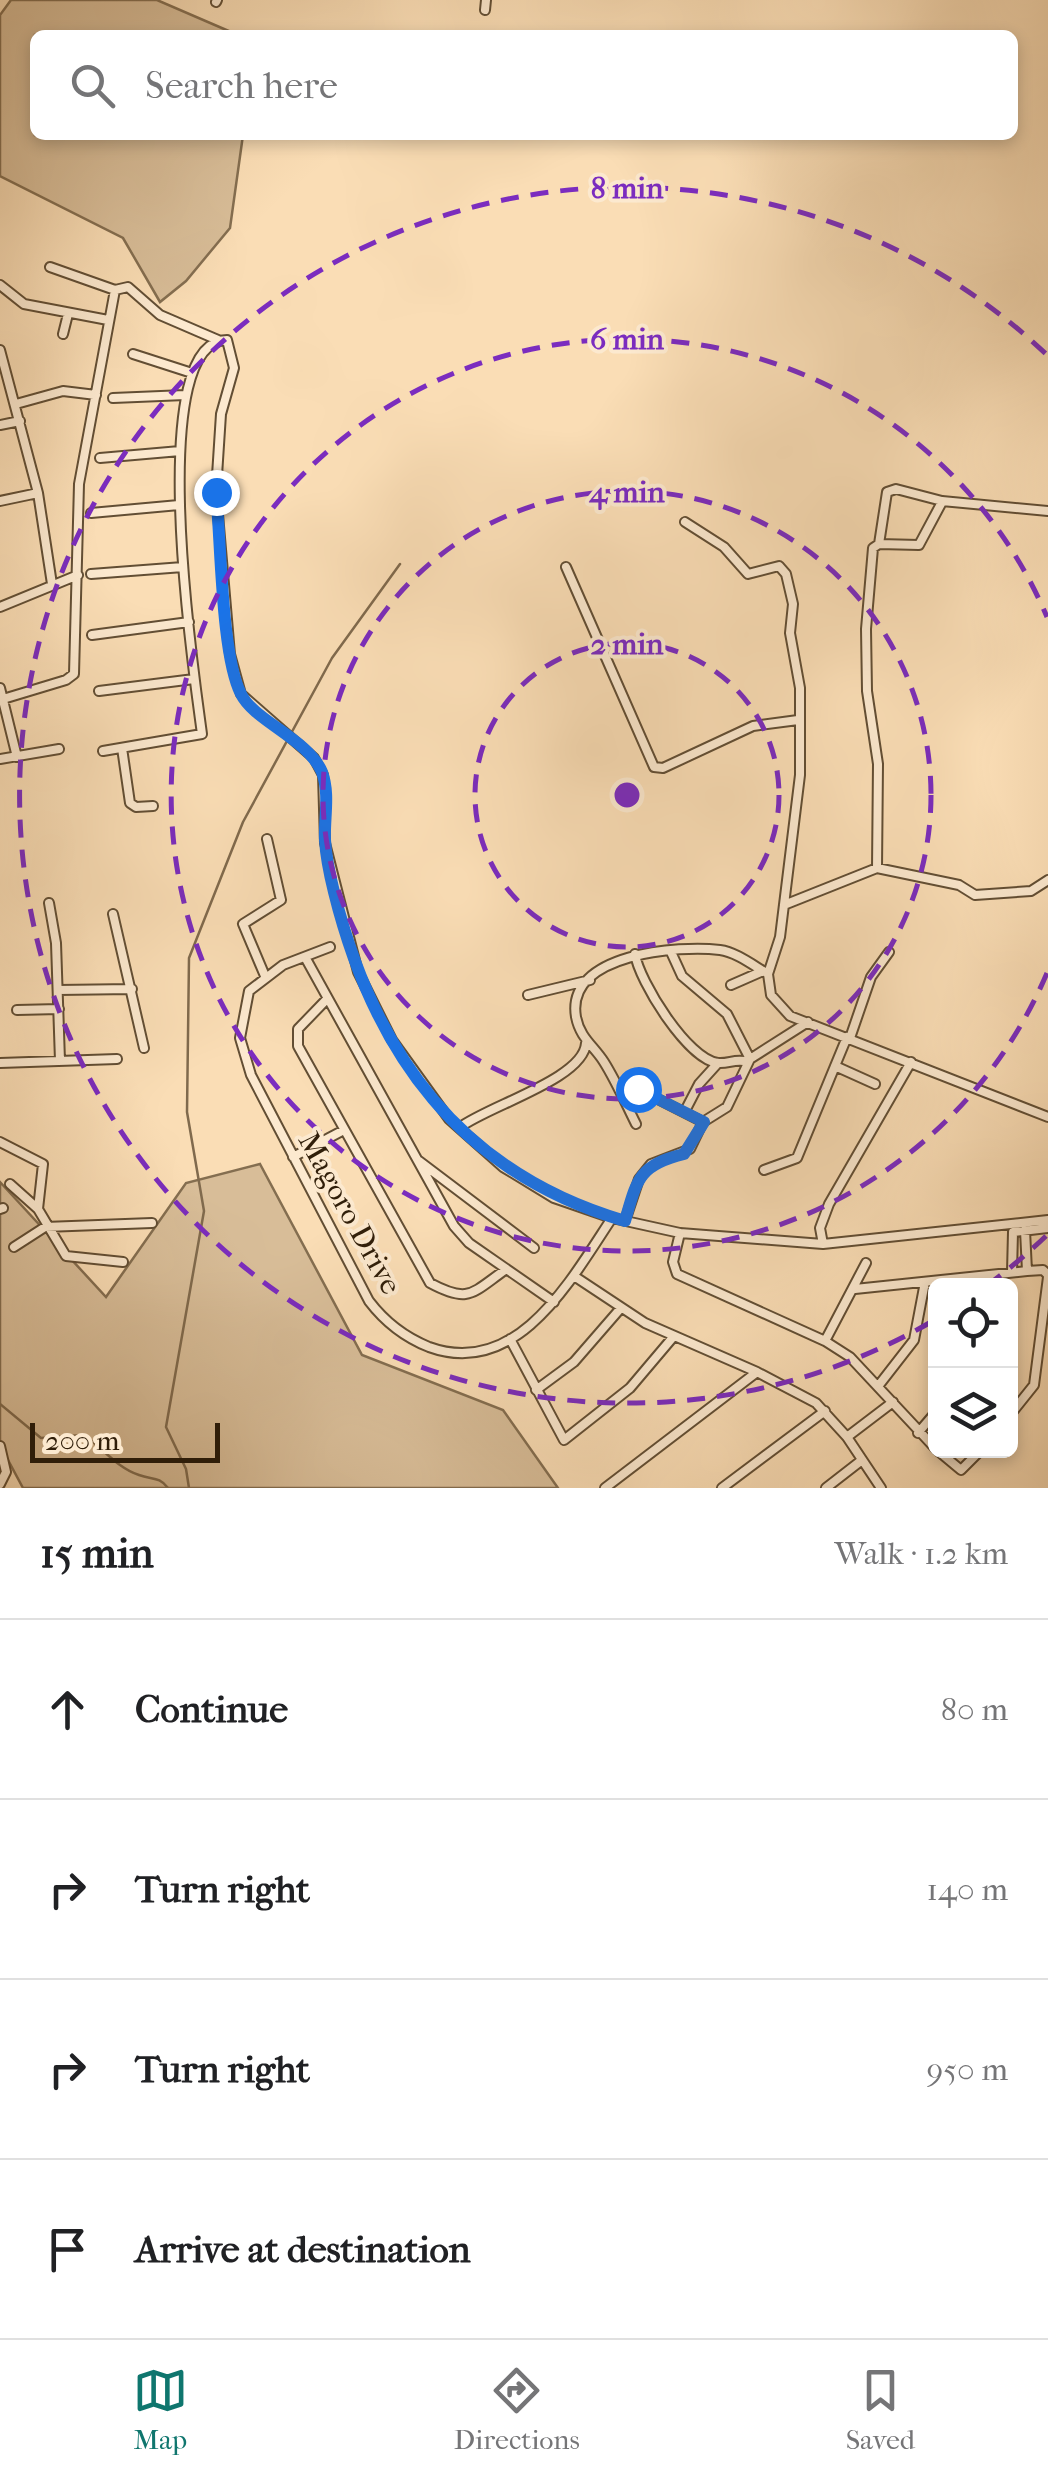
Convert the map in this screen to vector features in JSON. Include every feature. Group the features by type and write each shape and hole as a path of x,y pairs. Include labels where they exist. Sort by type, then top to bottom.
{"street":[{"path":"485,10 486,0"},
{"path":"50,267 115,290 128,287 160,315 226,340 234,368 221,414 216,492 230,654 241,694 314,758 323,775 325,843 334,890 374,1008 422,1084 459,1128 503,1167 554,1198 612,1218 680,1233 823,1244 1048,1220"},
{"path":"0,286 24,304 108,320"},
{"path":"18,757 1,693 66,680 74,674 79,484 115,290"},
{"path":"63,334 68,314"},
{"path":"104,751 202,734 183,567 180,451 185,395 192,372 209,346 218,340"},
{"path":"0,350 38,494 52,584"},
{"path":"133,354 192,372"},
{"path":"16,404 63,391 96,395"},
{"path":"113,398 185,395"},
{"path":"0,424 20,420"},
{"path":"100,458 180,451"},
{"path":"880,544 887,492 896,489 937,502 1048,512"},
{"path":"0,501 38,494"},
{"path":"876,868 878,764 868,691 866,629 873,548 880,544 920,545 937,502"},
{"path":"91,513 180,504"},
{"path":"685,522 724,547 748,574 780,566 786,574 792,604 793,659 800,688 800,775 779,942 765,973 731,985"},
{"path":"91,574 183,567"},
{"path":"566,568 654,767 663,768 752,726 798,720"},
{"path":"0,607 78,575"},
{"path":"92,636 188,622"},
{"path":"99,691 194,678"},
{"path":"122,748 130,802 136,808 153,806"},
{"path":"0,759 59,749"},
{"path":"267,838 281,900 243,924 265,976 330,948"},
{"path":"784,905 876,868 959,885 974,895 1030,891 1048,880"},
{"path":"49,903 60,1061"},
{"path":"113,914 144,1048"},
{"path":"636,1124 605,1064 586,1043 576,1017 578,1000 590,980 609,964 636,954 725,951 765,973 776,1003 808,1022 1048,1118"},
{"path":"672,952 682,976 727,1014 749,1060"},
{"path":"764,1170 797,1158 871,978 889,952"},
{"path":"636,954 637,966 671,1025 698,1053 718,1063 749,1060 808,1022"},
{"path":"304,956 461,1235 554,1302"},
{"name":"Magoro Drive","path":"265,976 249,991 240,1038 251,1075 382,1318 412,1340 455,1356 486,1350 510,1339 554,1302 612,1218"},
{"path":"528,995 590,980"},
{"path":"572,984 578,1000"},
{"path":"58,990 132,989"},
{"path":"327,999 298,1029 296,1037 342,1131 430,1283 454,1296 468,1296 505,1270"},
{"path":"17,1010 59,1009"},
{"path":"459,1128 478,1113 552,1080 582,1057 586,1043"},
{"path":"0,1063 117,1059"},
{"path":"625,1221 638,1179 660,1158 684,1154 704,1122 727,1107 749,1060"},
{"path":"823,1244 820,1228 827,1209 911,1062"},
{"path":"685,1111 699,1084 718,1063"},
{"path":"835,1066 875,1084"},
{"path":"638,1089 704,1122"},
{"path":"293,1157 342,1131"},
{"path":"0,1142 43,1164 38,1209"},
{"path":"419,1162 534,1248"},
{"path":"10,1184 38,1209 68,1258 123,1262"},
{"path":"14,1247 46,1227 152,1222"},
{"path":"1012,1272 1012,1232 1048,1228"},
{"path":"1025,1230 1027,1270"},
{"path":"680,1233 672,1262 677,1274 824,1341 879,1385 928,1442"},
{"path":"824,1341 855,1290 866,1263"},
{"path":"855,1290 1044,1270 1048,1276 1035,1381 1018,1404"},
{"path":"989,1278 990,1274"},
{"path":"574,1276 620,1309 756,1372 825,1411 881,1488"},
{"path":"879,1385 914,1340 925,1282"},
{"path":"536,1390 574,1362 620,1309"},
{"path":"510,1339 558,1436 568,1439 630,1388 674,1336"},
{"path":"605,1488 756,1372"},
{"path":"847,1437 893,1402"},
{"path":"722,1488 825,1411"},
{"path":"918,1433 928,1421"},
{"path":"0,1446 6,1472 0,1484"},
{"path":"946,1458 961,1470 973,1458"},
{"path":"826,1488 862,1460"}],"shaded area":[{"path":"11,0 157,0 226,30 30,30 30,140 242,140 230,228 186,281 160,302 123,238 0,176 0,15"},
{"path":"260,1164 362,1355 503,1410 558,1488 23,1488 0,1445 0,1182 106,1297 186,1183"}],"waterway":[{"path":"189,1488 186,1469 166,1427 204,1211 187,1112 189,958 243,822 332,658 400,564"},
{"path":"0,1404 41,1438 84,1435 124,1468 158,1480 168,1488"}],"route":[{"path":"216,492 230,654 241,694 314,758 323,775 325,843 358,972 392,1040 422,1084 450,1119 503,1167 554,1198 625,1221 638,1179 660,1158 684,1154 704,1122 638,1089"}]}
